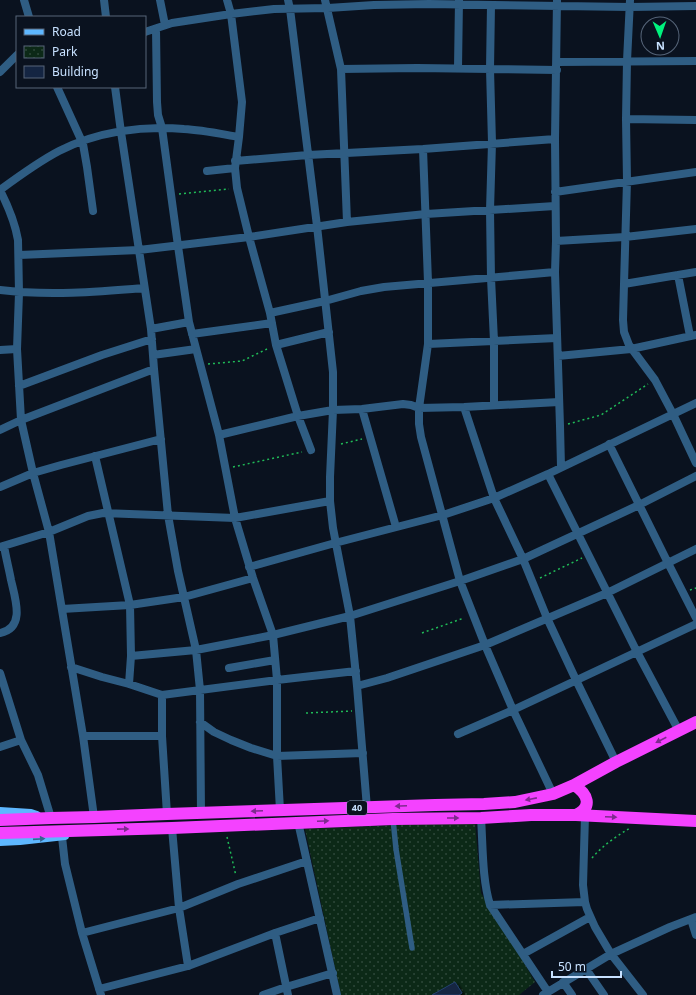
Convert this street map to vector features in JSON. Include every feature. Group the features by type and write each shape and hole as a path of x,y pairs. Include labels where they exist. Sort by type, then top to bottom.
{"highway":[{"name":"40","path":"0,833 167,814 515,802 553,794 574,785 696,722"},
{"path":"574,785 580,790 586,799 586,807 580,816"},
{"name":"40","path":"0,820 51,818 94,823 172,828 298,822 481,818 531,815 696,821"}],"street":[{"path":"24,0 29,16"},
{"path":"104,0 106,16"},
{"path":"160,0 165,25"},
{"path":"226,0 230,14 242,102 235,165 237,188 270,313 276,345 298,416 311,450"},
{"path":"288,0 317,226 333,372 330,477 331,517 350,616 360,711 367,808"},
{"path":"458,68 459,2"},
{"path":"146,32 165,25 230,14 327,4 374,5 459,2 491,5 557,3 696,6"},
{"path":"557,3 555,272 561,467"},
{"path":"327,4 340,69 347,222"},
{"path":"630,4 627,61 624,332 631,349 655,380 696,462"},
{"path":"491,5 490,69 492,143 490,210 494,341 494,405"},
{"path":"156,29 158,115 162,128 189,322 219,435 235,518 249,567 273,635 280,810"},
{"path":"0,72 16,55"},
{"path":"340,69 490,69 627,61 696,60"},
{"path":"57,88 82,141 86,157 93,211"},
{"path":"115,88 120,132 151,329 168,515 172,543 196,650 200,690 201,813"},
{"path":"626,119 696,120"},
{"path":"0,842 62,837 94,823 83,736 62,609 48,532 33,473 22,420 17,349 19,293 18,240 15,225 0,190 39,162 60,151 82,141 120,132 142,128 162,128 197,130 239,137"},
{"path":"207,170 308,155 555,139"},
{"path":"423,148 428,282 428,344 419,408 421,437 460,581 513,710 553,794"},
{"path":"556,192 696,172"},
{"path":"19,255 139,250 249,237 347,222 426,214 555,206"},
{"path":"556,241 625,237 696,229"},
{"path":"270,313 384,286 555,272"},
{"path":"624,284 696,272"},
{"path":"558,356 631,349 693,335 678,276"},
{"path":"0,290 19,293 90,292 144,288"},
{"path":"151,329 189,322"},
{"path":"192,334 272,323"},
{"path":"276,345 329,332"},
{"path":"428,344 557,338"},
{"path":"20,386 96,357 152,339"},
{"path":"0,350 17,349"},
{"path":"153,354 196,350"},
{"path":"0,430 154,369"},
{"path":"219,435 298,416 332,410 362,409 403,404 419,408 559,402"},
{"path":"249,567 443,515 494,498 548,474 696,403"},
{"path":"464,407 494,498 523,559 547,618 616,762"},
{"path":"362,409 396,527"},
{"path":"0,487 33,473 161,439"},
{"path":"609,444 696,618"},
{"path":"95,456 130,605 131,656 129,684"},
{"path":"548,474 588,556 679,731"},
{"path":"131,656 196,650 273,635 350,616 460,581 523,559 639,505 696,476"},
{"path":"0,633 6,632 13,626 17,608 2,547 103,512 235,518 330,501"},
{"path":"357,686 387,678 485,645 607,593 696,549"},
{"path":"62,609 130,605 184,597 253,578"},
{"path":"458,734 513,710 696,624"},
{"path":"229,668 275,660"},
{"path":"71,667 162,695 276,680 356,672"},
{"path":"0,673 3,692 21,740 38,776 51,818"},
{"path":"162,695 162,736 167,814"},
{"path":"200,722 214,732 231,740 277,756 363,753"},
{"path":"83,736 162,736"},
{"path":"0,747 21,740"},
{"path":"0,811 31,813 51,818"},
{"path":"580,816 583,886 585,902 590,917 611,954 643,995"},
{"path":"481,818 485,874 490,905 523,954 545,993 611,954 693,918 696,935"},
{"path":"298,822 337,995"},
{"path":"172,828 179,908 188,966"},
{"path":"62,837 65,864 82,933 100,992 188,966 320,918"},
{"path":"82,933 179,908 238,884 307,861"},
{"path":"490,905 585,902"},
{"path":"523,954 590,917"},
{"path":"275,934 287,991"},
{"path":"586,969 604,995"},
{"path":"263,995 287,991 333,973"},
{"path":"563,982 572,995"}],"lane":[{"path":"393,819 396,848 412,948"}],"path":[{"path":"171,195 237,188"},
{"path":"200,364 242,361 276,345"},
{"path":"560,426 601,415 655,380"},
{"path":"226,469 311,450"},
{"path":"532,581 588,556"},
{"path":"422,633 474,614"},
{"path":"306,713 360,711"},
{"path":"225,825 238,884"},
{"path":"589,862 596,853 630,828"}],"green space":[{"path":"475,822 481,893 535,982 519,995 341,995 305,829"}],"building":[{"path":"455,982 462,993 459,995 432,995"}]}
